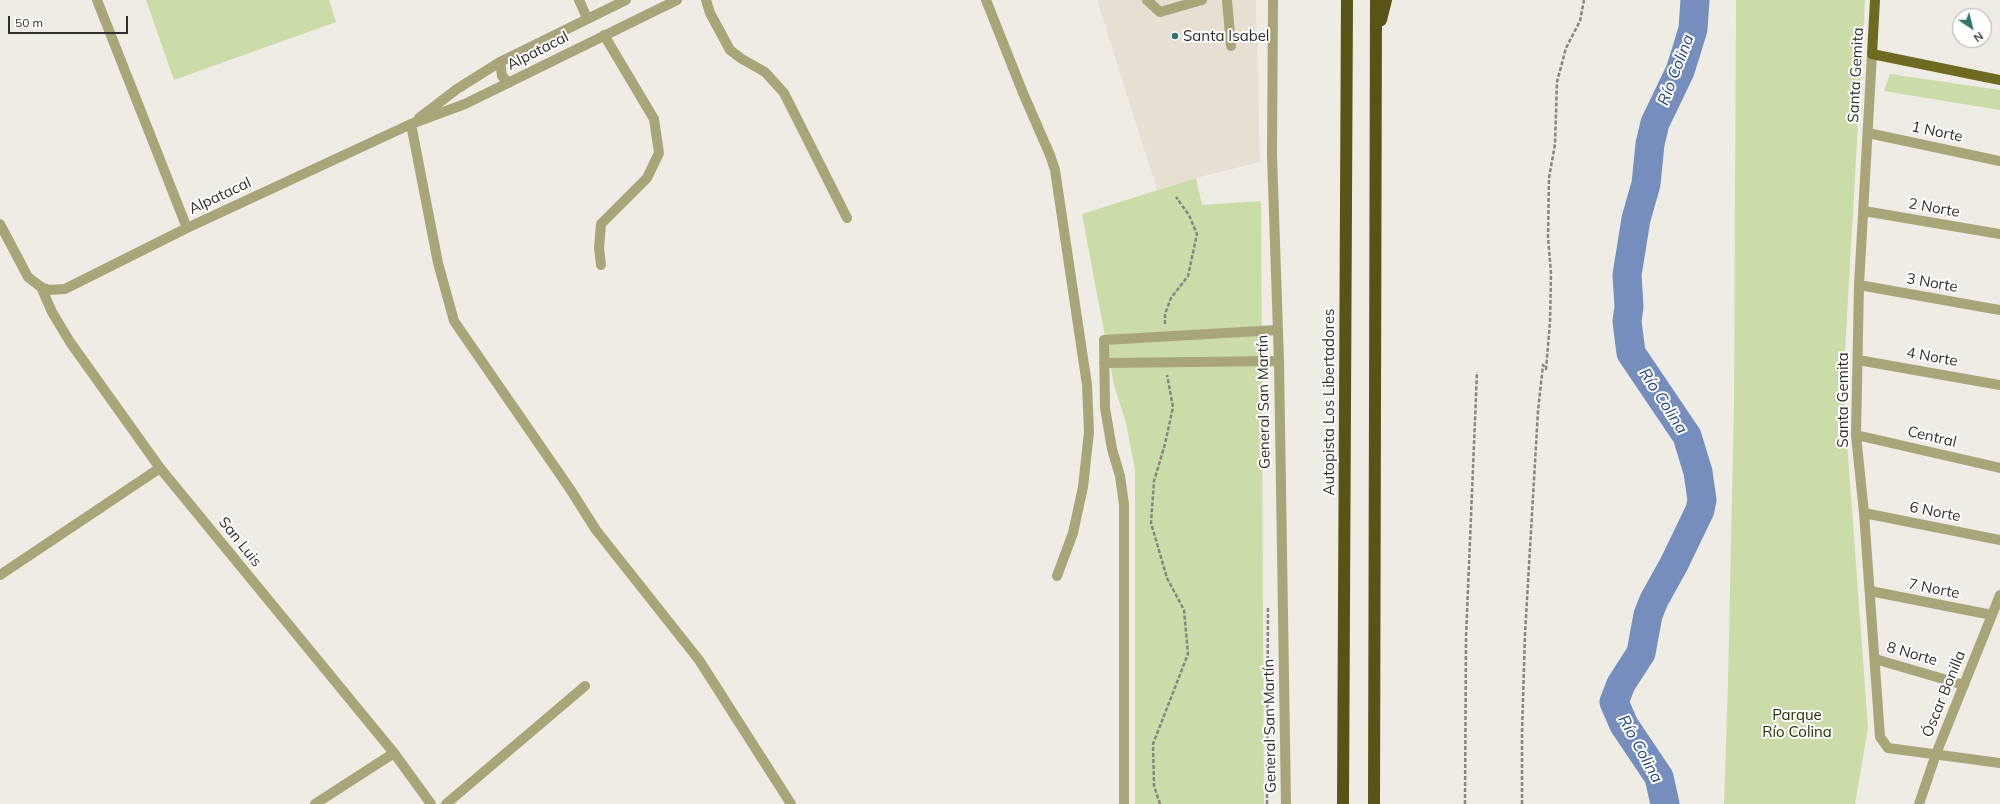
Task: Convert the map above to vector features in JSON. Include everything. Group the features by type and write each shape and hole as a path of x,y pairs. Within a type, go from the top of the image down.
{"highway":[{"name":"Autopista Los Libertadores","path":"1343,804 1347,0"},
{"path":"1374,804 1376,0"},
{"path":"1376,41 1386,0"}],"main road":[{"name":"Santa Gemita","path":"1872,54 1875,0"},
{"path":"1872,54 2000,80"}],"street":[{"path":"96,0 187,228"},
{"path":"579,0 587,18"},
{"name":"Alpatacal","path":"41,287 53,290 65,290 187,228 411,124 465,104 677,0"},
{"path":"706,0 710,13 730,50 742,59 765,72 784,93 846,218"},
{"path":"986,0 1022,93 1050,155 1054,170 1087,384 1089,425 1083,487 1073,533 1058,576"},
{"path":"1147,0 1160,12 1202,0"},
{"path":"1227,0 1231,46"},
{"name":"General San Martín","path":"1273,0 1272,155 1279,360 1286,804"},
{"name":"Alpatacal","path":"411,124 457,89 500,62 620,1"},
{"path":"601,264 599,248 601,224 647,178 659,153 654,119 604,35"},
{"name":"Santa Gemita","path":"1872,54 1859,285 1856,435 1864,513 1880,737 1888,748 2000,763"},
{"path":"500,62 502,76 509,83"},
{"path":"411,124 438,263 454,321 570,489 596,530 699,660 791,804"},
{"name":"1 Norte","path":"1868,133 2000,160"},
{"name":"2 Norte","path":"1864,211 2000,234"},
{"path":"0,224 23,270 34,283 41,287"},
{"name":"3 Norte","path":"1859,285 2000,310"},
{"name":"San Luis","path":"41,287 52,312 70,342 160,468 394,753 431,804"},
{"path":"1124,804 1124,504 1120,476 1112,449 1105,408 1104,340 1277,330"},
{"path":"1104,363 1279,360"},
{"name":"4 Norte","path":"1858,360 2000,385"},
{"name":"Central","path":"1856,435 2000,468"},
{"path":"0,575 160,468"},
{"name":"6 Norte","path":"1864,513 2000,540"},
{"name":"7 Norte","path":"1870,591 1992,615"},
{"name":"Óscar Bonilla","path":"1919,804 1936,754 2000,595"},
{"name":"8 Norte","path":"1875,659 1964,685"},
{"path":"446,804 585,686"},
{"path":"315,804 394,753"}],"path":[{"path":"1522,804 1522,733 1525,634 1539,403 1543,365 1546,369 1550,322 1551,280 1548,237 1549,178 1554,144 1556,82 1566,48 1580,21 1584,0"},
{"path":"1165,336 1165,314 1171,298 1188,276 1197,234 1189,215 1176,197"},
{"path":"1160,804 1154,786 1153,744 1188,654 1184,610 1167,578 1151,523 1154,481 1165,444 1173,407 1165,362"},
{"path":"1465,804 1468,549 1477,372"}],"shaded area":[{"path":"1097,0 1256,0 1260,162 1196,178 1157,190"}],"green space":[{"path":"146,0 329,0 336,22 174,80"},
{"name":"Parque Río Colina","path":"1736,0 1865,0 1843,387 1868,728 1855,804 1724,804 1734,403"},
{"path":"1890,74 2000,90 2000,110 1884,91"},
{"path":"1196,178 1202,205 1261,201 1264,804 1135,804 1135,470 1126,423 1114,385 1082,214"}],"waterway":[{"name":"Río Colina","path":"1665,804 1659,777 1624,725 1614,702 1621,684 1641,653 1648,615 1654,600 1674,564 1700,510 1702,500 1698,472 1687,436 1631,353 1627,321 1629,307 1627,275 1636,219 1646,184 1650,144 1655,123 1680,71 1693,29 1695,0"}],"place":[{"name":"Santa Isabel","path":"1175,36"}]}
